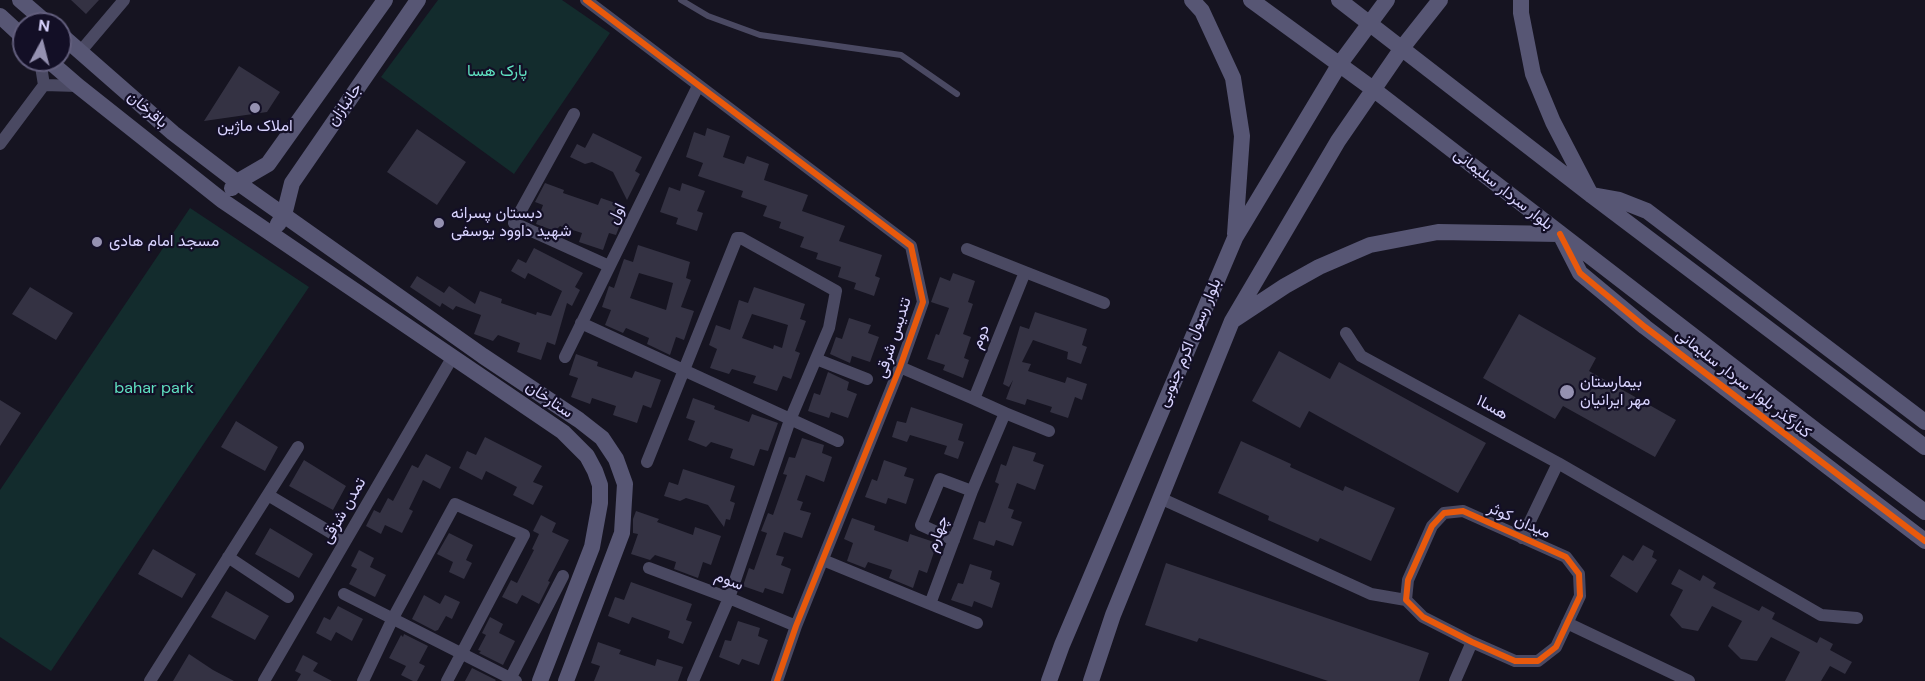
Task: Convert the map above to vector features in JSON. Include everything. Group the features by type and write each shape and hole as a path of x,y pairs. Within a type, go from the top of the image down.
{"main road":[{"path":"20,0 34,12"},
{"name":"جانبازان","path":"237,182 268,164 385,0"},
{"name":"جانبازان","path":"284,215 292,183 418,0"},
{"path":"1192,0 1202,11 1233,78 1242,136 1235,238"},
{"name":"بلوار سردار سلیمانی","path":"1251,0 1373,89 1925,512"},
{"path":"1339,0 1591,195 1925,447"},
{"name":"بلوار رسول اکرم جنوبی","path":"1049,681 1062,645 1235,238 1339,65 1387,0"},
{"name":"بلوار رسول اکرم جنوبی","path":"1091,681 1113,615 1232,321 1338,141 1402,48 1440,0"},
{"path":"1521,0 1521,13 1533,74 1553,122 1591,195"},
{"path":"0,16 12,27"},
{"name":"باقرخان","path":"72,45 173,133 284,215"},
{"name":"باقرخان","path":"62,72 223,201 271,234"},
{"path":"223,201 237,182"},
{"path":"1591,195 1619,200 1647,211 1925,422"},
{"path":"271,234 284,215"},
{"name":"ستارخان","path":"284,215 483,356 579,420 602,438 616,459 625,484 622,532 566,681"},
{"path":"1232,321 1318,267 1370,245 1438,232 1560,234"},
{"name":"ستارخان","path":"271,234 563,432 587,456 600,486 600,502 592,547 540,681"},
{"name":"کنارگذر بلوار سردار سلیمانی","path":"1560,234 1580,273 1645,327 1925,541"},
{"path":"1806,450 1818,432"}],"street":[{"path":"80,52 124,0"},
{"name":"تندیس شرقی","path":"586,0 911,246 923,302 900,367 796,626 777,681"},
{"path":"0,144 44,85 42,72"},
{"path":"44,85 78,86"},
{"name":"اول","path":"565,357 698,86"},
{"path":"574,114 514,224 609,266"},
{"path":"647,462 737,238 741,238 836,291 829,328 790,420 729,598 693,681"},
{"path":"967,249 1104,303"},
{"name":"دوم","path":"974,399 1025,272"},
{"path":"581,323 838,441"},
{"name":"هسا۱","path":"1346,333 1361,356 1558,463 1821,615 1857,618"},
{"name":"تمدن شزقی","path":"264,681 452,358"},
{"path":"816,359 867,379"},
{"path":"900,367 1049,431"},
{"name":"چهارم","path":"930,604 972,491 1005,413"},
{"path":"150,681 298,447"},
{"path":"1522,538 1558,463"},
{"path":"954,540 921,525 940,479 972,491"},
{"path":"267,495 345,541"},
{"path":"1160,498 1371,594 1406,600"},
{"path":"363,681 393,618 455,504 522,534 524,537 447,681"},
{"name":"میدان کوثر","path":"1463,511 1522,538 1566,558 1579,574 1580,596 1556,647 1538,661 1515,661 1472,642 1423,617 1406,600 1408,580 1432,526 1444,513 1463,511"},
{"path":"228,558 288,597"},
{"path":"823,560 977,623"},
{"name":"سوم","path":"649,568 796,626"},
{"path":"344,594 512,680 563,576"},
{"path":"1567,623 1689,681"},
{"path":"1455,681 1472,642"}],"lane":[{"path":"681,0 708,16 760,35 901,55 957,94"}],"green space":[{"name":"پارک هسا","path":"438,0 562,0 610,33 514,174 381,77"},
{"name":"bahar park","path":"190,208 309,287 51,671 0,637 0,490"}],"building":[{"path":"71,0 99,0 86,14"},
{"path":"239,66 280,92 267,112 204,121"},
{"path":"707,128 730,136 723,157 744,164 747,156 769,164 764,180 808,195 802,211 845,226 839,241 882,255 875,276 880,278 874,296 854,289 856,283 838,277 841,267 816,259 818,253 800,247 804,237 779,228 781,222 763,216 767,206 741,197 743,191 698,176 703,163 686,157 694,132 705,136"},
{"path":"417,129 466,162 437,205 387,172"},
{"path":"593,133 642,157 635,171 640,174 627,200 613,172 592,162 585,164 570,157 577,144 585,148"},
{"path":"545,183 564,190 563,193 598,205 601,198 627,207 616,235 609,233 603,250 579,242 582,233 560,226 555,231 536,224 543,205 535,202"},
{"path":"682,183 705,191 697,211 703,213 697,231 676,224 678,218 660,212 669,187 680,191"},
{"path":"638,245 690,262 686,278 691,280 681,307 694,311 684,340 676,337 670,355 647,344 649,338 626,328 623,333 605,325 611,310 602,307 609,286 614,288 624,259 633,262","holes":["639,273 673,283 666,310 630,298"]},
{"path":"534,248 583,273 575,287 580,290 572,306 567,303 555,345 547,342 541,360 517,352 520,343 498,335 493,341 474,334 481,315 456,306 453,310 442,303 440,307 410,287 417,276 444,293 449,286 475,304 480,291 502,299 501,303 536,315 537,312 551,316 562,291 528,273 525,279 511,271 518,259 526,263"},
{"path":"953,273 975,281 968,302 973,304 963,334 971,337 964,358 969,360 963,378 943,370 945,365 927,359 949,308 931,302 940,277 950,281"},
{"path":"30,287 73,313 56,340 12,314"},
{"path":"754,287 805,304 800,319 806,321 795,351 800,353 791,379 783,376 777,391 753,383 756,376 732,369 729,374 710,368 717,349 709,345 716,325 730,330 739,300 748,303","holes":["752,314 788,325 782,348 774,345 773,349 742,338"]},
{"path":"1035,312 1087,329 1082,345 1087,347 1081,364 1067,359 1068,352 1033,340 1022,362 1031,364 1028,371 1065,383 1067,377 1087,384 1082,400 1075,397 1068,418 1050,412 1052,407 1027,399 1025,405 1006,399 1013,380 1009,387 1003,384 1020,326 1029,329"},
{"name":"بیمارستان مهر ایرانیان","path":"1519,314 1596,358 1589,371 1676,420 1655,457 1563,406 1555,419 1483,378"},
{"path":"849,318 871,325 868,333 879,337 870,362 852,356 850,363 830,354 836,337 842,339"},
{"path":"1279,351 1330,379 1339,362 1486,443 1458,493 1309,411 1300,428 1252,401"},
{"path":"576,354 598,362 597,366 632,378 635,371 661,380 651,408 643,405 637,423 613,415 616,406 592,398 590,404 571,397 578,378 569,375"},
{"path":"828,372 849,382 847,390 857,394 848,418 831,412 829,418 808,411 814,393 820,395"},
{"path":"693,398 715,406 714,409 749,422 752,414 778,423 768,451 760,449 754,466 730,458 733,449 711,442 706,447 688,440 695,421 686,418"},
{"path":"0,400 21,413 0,446"},
{"path":"911,407 963,424 958,440 964,442 958,459 944,454 947,446 910,435 907,442 892,437 897,421 906,423"},
{"path":"236,421 278,447 265,471 221,447"},
{"path":"485,437 542,466 533,482 543,486 533,505 513,495 517,487 486,471 482,480 459,468 467,451 476,455"},
{"path":"802,438 824,445 822,453 832,457 824,482 806,475 797,500 803,502 800,510 811,513 802,538 784,532 776,555 784,557 781,565 791,569 783,594 765,588 763,593 743,586 749,568 754,570 767,533 761,531 768,513 773,515 787,475 783,474 789,457 795,458"},
{"path":"1241,441 1343,491 1345,486 1395,508 1371,561 1320,538 1318,542 1268,520 1269,516 1218,493"},
{"path":"1013,446 1036,453 1033,461 1044,465 1035,490 1017,483 1008,508 1014,510 1011,518 1022,522 1013,546 996,540 994,546 973,539 979,521 985,523 999,484 995,482 1001,464 1006,466"},
{"path":"426,454 451,467 440,489 423,480 409,509 413,511 402,533 385,525 381,534 366,526 374,510 380,513 388,498 393,501 412,465 418,468"},
{"path":"304,460 346,486 333,510 289,486"},
{"path":"884,460 907,468 904,476 914,479 906,504 888,498 886,504 865,497 872,479 877,481"},
{"path":"683,469 735,486 730,501 735,503 730,520 726,519 724,527 708,505 686,498 680,501 664,496 669,482 678,485"},
{"path":"636,511 659,519 657,522 693,535 695,527 721,536 711,565 703,562 698,578 674,569 676,562 655,555 650,560 631,554 638,534 633,533 633,519"},
{"path":"541,515 556,523 552,532 569,540 539,604 522,595 517,604 502,597 511,580 517,583 534,550 532,549 539,534 533,531"},
{"path":"852,518 875,526 874,530 908,542 910,534 937,543 927,573 919,570 913,588 889,578 892,570 868,562 865,568 847,561 853,543 844,539"},
{"path":"270,528 313,554 299,578 255,554"},
{"path":"449,533 473,545 466,560 472,563 464,579 449,572 453,562 437,554"},
{"path":"1643,545 1654,551 1652,557 1657,560 1637,593 1610,576 1623,555 1633,561"},
{"path":"153,549 196,574 182,598 138,574"},
{"path":"359,550 374,558 370,567 386,575 375,597 349,584 357,569 351,566"},
{"path":"1166,563 1429,653 1419,681 1328,681 1199,638 1197,642 1145,625"},
{"path":"970,564 992,571 990,579 1000,583 992,608 974,601 972,607 951,600 958,583 963,584"},
{"path":"1679,569 1700,581 1703,575 1716,583 1713,588 1759,611 1762,606 1775,613 1772,619 1817,643 1820,637 1833,644 1830,650 1852,662 1845,674 1830,666 1821,681 1785,681 1800,652 1771,637 1757,661 1741,659 1728,646 1742,621 1712,606 1698,631 1682,628 1670,615 1683,590 1671,584"},
{"path":"631,582 692,604 686,620 692,622 683,644 668,638 670,631 632,617 629,624 608,616 615,597 624,600"},
{"path":"226,591 269,616 255,640 211,617"},
{"path":"424,595 440,604 445,595 460,602 452,619 446,616 438,630 435,631 412,619"},
{"path":"338,606 363,619 352,641 336,632 331,641 316,633 324,617 330,620"},
{"path":"490,617 503,624 499,633 515,641 503,665 479,653 481,651 478,650 486,635 482,633"},
{"path":"738,621 760,628 758,636 768,640 759,665 742,659 739,665 719,657 725,640 731,641"},
{"path":"404,634 428,646 419,663 425,666 417,681 401,675 406,666 389,658 401,635 403,637"},
{"path":"598,642 621,650 619,654 655,666 657,659 683,667 678,681 594,681 600,666 591,663"},
{"path":"189,654 213,670 234,681 173,681"},
{"path":"303,655 318,663 313,671 332,681 297,681 301,674 295,671"},
{"path":"472,668 496,680 465,681"}],"cycle path":[{"path":"586,0 911,246 923,302 900,367 796,626 777,681"},
{"path":"1560,234 1580,273 1645,327 1925,541"},
{"path":"1463,511 1566,557 1579,574 1580,596 1556,647 1538,661 1515,661 1472,642 1423,617 1406,600 1408,580 1432,526 1444,513 1463,511"}],"place":[{"name":"املاک ماژین","path":"255,108"},
{"name":"دبستان پسرانه شهید داوود یوسفی","path":"439,223"},
{"name":"مسجد امام هادی","path":"97,242"},
{"name":"بیمارستان مهر ایرانیان","path":"1567,392"}]}
